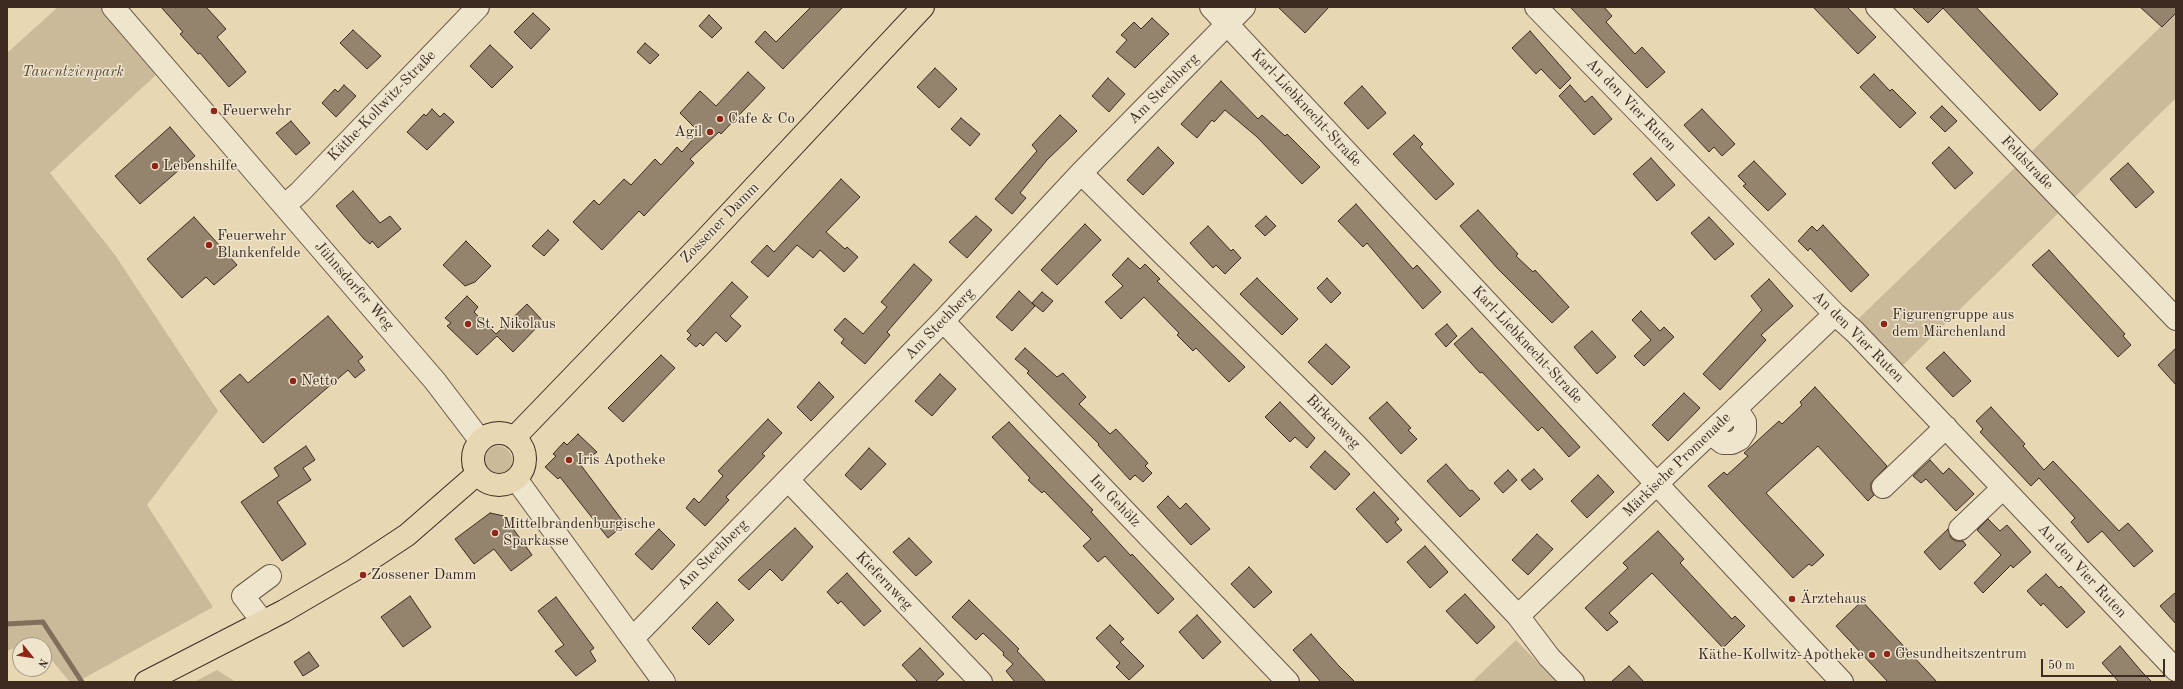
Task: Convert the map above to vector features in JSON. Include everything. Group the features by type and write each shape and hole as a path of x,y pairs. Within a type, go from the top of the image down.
{"main road":[{"name":"Zossener Damm","path":"514,438 703,242 923,7"},
{"path":"493,433 508,434 514,438 520,443 525,458 524,466 516,479 500,486 483,480 477,474 473,466 472,456 474,448 480,440 493,433"},
{"path":"146,682 197,657 326,588 407,535 477,474"}],"street":[{"name":"Jühnsdorfer Weg","path":"113,7 435,381 480,440"},
{"name":"Käthe-Kollwitz-Straße","path":"285,205 300,192 478,7"},
{"name":"Karl-Liebknecht-Straße","path":"1211,7 1842,682"},
{"name":"Am Stechberg","path":"632,638 943,321 1081,173 1244,7"},
{"name":"An den Vier Ruten","path":"1536,7 1835,314 1855,332 2176,670"},
{"name":"Feldstraße","path":"1877,7 2176,319"},
{"name":"Birkenweg","path":"1081,173 1355,444 1518,616 1549,657 1574,682"},
{"name":"Märkische Promenade","path":"1518,616 1835,314"},
{"name":"Im Gehölz","path":"943,321 1288,682"},
{"path":"1883,487 1946,427"},
{"path":"516,479 664,682"},
{"name":"Kiefernweg","path":"788,480 981,682"},
{"path":"1960,529 2003,488"},
{"path":"263,622 243,596 270,576"}],"green space":[{"name":"Tauentzienpark","path":"58,7 101,7 158,73 50,173 115,255 218,411 147,505 213,607 77,682 70,682 52,661 52,637 12,637 12,649 7,651 7,53"},
{"path":"2176,12 2176,98 1900,368 1855,322"},
{"path":"498,446 508,450 512,460 508,470 498,474 488,470 484,460 488,450"},
{"path":"1516,640 1556,682 1472,682"},
{"path":"217,670 236,682 194,682"}],"building":[{"path":"161,7 206,7 226,29 217,37 246,72 229,87 200,53 198,54 180,34 183,32"},
{"path":"811,7 843,7 783,69 755,42 765,31 776,42"},
{"path":"1278,7 1329,7 1305,33"},
{"path":"1570,7 1604,7 1612,16 1606,22 1635,54 1642,47 1665,72 1647,88"},
{"path":"1813,7 1847,7 1876,37 1858,54"},
{"path":"1912,7 1976,7 2058,94 2040,111 1943,8 1928,23"},
{"path":"2140,7 2176,7 2176,13 2162,27"},
{"path":"533,13 550,29 531,49 514,32"},
{"path":"709,15 722,28 712,38 699,26"},
{"path":"1152,18 1169,34 1135,68 1116,52 1127,40 1121,35 1134,22 1141,29"},
{"path":"353,30 381,56 367,69 340,43"},
{"path":"1530,31 1571,78 1560,89 1541,69 1536,74 1512,48"},
{"path":"645,43 659,55 650,64 637,52"},
{"path":"490,45 513,67 492,88 470,66"},
{"path":"935,68 957,89 939,108 917,87"},
{"path":"748,72 765,88 721,134 719,132 690,159 694,163 644,216 639,211 602,250 573,222 594,200 599,205 624,179 631,185 655,159 661,165 677,147 682,152 699,132 680,113 700,91 716,106"},
{"path":"1874,74 1890,91 1892,89 1916,113 1900,128 1860,87"},
{"path":"1108,78 1125,94 1109,112 1092,96"},
{"path":"1221,81 1258,119 1262,115 1285,136 1287,134 1320,167 1302,184 1257,137 1225,110 1214,122 1212,120 1197,138 1181,124"},
{"path":"344,85 356,96 336,117 322,103 335,89 338,92"},
{"path":"1570,85 1585,102 1592,96 1612,119 1594,135 1559,96"},
{"path":"1362,86 1386,113 1368,129 1344,103"},
{"path":"1942,106 1957,121 1945,132 1930,117"},
{"path":"432,109 440,117 444,113 454,122 427,150 407,132 424,114 426,116"},
{"path":"1702,109 1735,144 1722,156 1714,147 1709,152 1684,125"},
{"path":"1060,115 1077,131 1047,160 1020,193 1026,198 1012,214 995,199 1037,151 1032,145"},
{"path":"961,118 980,134 970,146 951,129"},
{"path":"291,121 310,143 296,155 276,133"},
{"name":"Lebenshilfe","path":"170,127 195,156 140,204 115,176"},
{"path":"1414,135 1423,144 1420,147 1454,184 1436,200 1393,154"},
{"path":"1158,147 1174,163 1143,195 1127,180"},
{"path":"1949,147 1973,173 1955,189 1932,163"},
{"path":"1651,158 1675,185 1657,201 1633,174"},
{"path":"1754,161 1786,194 1768,211 1743,186 1746,184 1738,176"},
{"path":"2128,163 2154,192 2136,208 2110,179"},
{"path":"841,179 860,197 826,232 845,249 847,247 858,257 844,272 820,250 813,258 797,245 768,277 751,262 767,245 774,252"},
{"path":"353,191 380,223 390,216 401,229 378,248 372,241 370,244 364,239 336,206"},
{"path":"1356,204 1413,269 1417,265 1441,292 1423,309 1367,243 1363,247 1338,221"},
{"path":"1478,210 1518,254 1516,256 1533,272 1535,270 1569,307 1552,323 1497,268 1460,226"},
{"path":"976,216 992,230 967,258 949,242"},
{"path":"1266,216 1276,226 1265,236 1255,226"},
{"path":"194,217 237,265 214,285 206,277 182,298 147,259"},
{"path":"1709,217 1734,244 1715,260 1691,233"},
{"path":"1085,224 1101,240 1057,285 1041,270"},
{"path":"1823,225 1869,275 1851,292 1810,248 1808,251 1798,241 1812,226 1817,231"},
{"path":"1208,226 1231,251 1233,249 1241,258 1225,274 1216,265 1213,268 1190,243"},
{"path":"548,230 559,240 544,256 532,246"},
{"path":"466,241 491,266 475,282 465,286 443,265"},
{"path":"2049,250 2125,334 2123,336 2131,345 2118,357 2032,265"},
{"path":"1128,258 1140,269 1145,264 1160,279 1157,281 1245,367 1229,382 1196,348 1193,351 1177,335 1179,333 1144,297 1121,319 1105,302 1123,286 1112,275"},
{"path":"914,264 932,280 887,332 890,335 865,364 841,343 844,339 834,330 845,318 863,334 887,307 881,302"},
{"path":"1257,278 1298,319 1282,335 1240,294"},
{"path":"1327,278 1341,293 1331,303 1317,288"},
{"path":"1769,279 1793,306 1761,335 1766,340 1720,390 1703,374 1762,310 1751,296"},
{"path":"732,282 748,297 730,316 741,326 726,342 716,332 703,346 700,343 696,347 687,339 691,335 687,331"},
{"path":"1019,291 1035,306 1012,331 996,317"},
{"path":"1042,292 1053,301 1043,312 1032,303"},
{"path":"467,296 478,307 474,312 496,334 527,304 543,321 513,352 497,336 477,355 447,326 451,323 445,318"},
{"path":"1641,311 1660,331 1664,327 1674,337 1644,366 1634,356 1651,340 1632,320"},
{"name":"Netto","path":"328,316 363,357 358,361 365,370 355,378 348,370 263,443 220,391 240,374 248,383"},
{"path":"1447,324 1457,336 1446,347 1435,334"},
{"path":"1472,328 1580,447 1569,457 1542,427 1538,431 1482,372 1480,373 1454,344"},
{"path":"1592,331 1616,357 1597,374 1574,347"},
{"path":"1326,344 1350,367 1332,385 1308,362"},
{"path":"1025,348 1057,377 1063,373 1086,397 1079,404 1110,434 1116,429 1148,463 1145,466 1152,473 1143,482 1135,475 1130,480 1098,445 1099,444 1027,373 1029,371 1015,359"},
{"path":"2176,348 2176,385 2158,365"},
{"path":"1944,352 1971,381 1953,397 1926,368"},
{"path":"661,355 675,368 623,422 608,408"},
{"path":"940,374 956,389 932,416 915,401"},
{"path":"819,382 834,397 811,421 797,407"},
{"path":"1815,387 1887,466 1871,483 1871,490 1874,495 1868,501 1818,446 1766,493 1824,555 1812,566 1809,564 1793,578 1708,486 1724,472 1727,475 1748,456 1744,453 1779,421 1782,424 1802,405 1800,402"},
{"path":"1684,393 1700,408 1668,441 1652,425"},
{"path":"1280,402 1315,438 1307,448 1295,437 1290,442 1265,417"},
{"path":"1387,402 1411,428 1408,430 1417,439 1401,454 1369,418"},
{"path":"1991,407 2025,444 2023,446 2044,470 2053,461 2119,531 2128,523 2153,551 2134,567 2102,531 2088,543 2071,522 2075,518 2039,478 2031,486 1980,432 1983,429 1976,421"},
{"path":"768,419 782,433 762,454 765,456 726,497 729,500 705,526 686,508 694,498 699,503 723,476 718,471"},
{"path":"1009,422 1093,510 1091,512 1131,556 1132,554 1174,599 1158,614 1105,556 1098,562 1083,546 1091,539 1044,491 1042,493 1028,480 1030,478 992,437"},
{"path":"578,434 597,452 580,464 625,524 608,538 560,477 558,479 545,467 556,456 553,454 564,442 567,445"},
{"path":"306,446 315,460 303,468 311,480 277,502 306,544 282,561 241,502 279,476 274,468"},
{"path":"869,448 886,464 861,490 845,475"},
{"path":"1325,451 1350,474 1335,490 1310,467"},
{"path":"1930,460 1943,474 1949,468 1974,494 1956,511 1926,479 1921,483 1913,476"},
{"path":"1446,464 1470,491 1472,490 1480,499 1460,517 1427,481"},
{"path":"1534,469 1543,479 1530,490 1521,480"},
{"path":"1508,470 1517,480 1503,493 1494,483"},
{"path":"1598,475 1614,492 1587,518 1571,501"},
{"path":"1374,492 1399,519 1395,522 1402,530 1387,543 1356,509"},
{"path":"1168,496 1180,509 1186,503 1210,529 1191,545 1157,507"},
{"path":"490,513 504,516 532,555 511,571 494,549 474,564 455,539"},
{"path":"1988,519 2000,531 2007,525 2031,552 2013,568 2011,565 1983,593 1974,583 2001,555 1977,530"},
{"path":"795,528 813,547 782,581 770,569 749,590 738,580"},
{"path":"659,529 675,545 652,570 635,554"},
{"path":"1948,529 1951,538 1956,541 1963,541 1966,545 1940,570 1924,552"},
{"path":"1658,531 1684,559 1680,563 1732,619 1735,616 1745,626 1723,648 1652,573 1609,613 1618,622 1607,631 1585,608 1628,568 1623,563"},
{"path":"1537,534 1553,549 1528,575 1512,560"},
{"path":"909,538 932,562 916,576 893,552"},
{"path":"1425,546 1448,572 1430,588 1407,562"},
{"path":"1249,567 1272,592 1254,608 1231,584"},
{"path":"847,573 881,611 864,626 841,601 838,604 827,592"},
{"path":"2046,574 2059,588 2061,586 2085,612 2067,628 2043,603 2041,606 2027,591"},
{"path":"2176,592 2176,624 2160,606"},
{"path":"1465,594 1495,627 1477,644 1446,611"},
{"path":"410,596 431,627 403,647 381,617"},
{"path":"556,597 594,648 590,651 596,661 576,676 555,651 564,645 538,611"},
{"path":"969,600 1019,649 1017,651 1046,682 1015,682 1006,671 1013,664 1003,655 1004,653 983,633 976,640 952,617"},
{"name":"Gesundheitszentrum","path":"1862,601 1937,682 1888,682 1836,626"},
{"path":"717,602 734,620 709,645 692,628"},
{"path":"1197,615 1221,642 1203,659 1179,632"},
{"path":"1110,625 1124,639 1120,642 1144,666 1129,680 1116,667 1120,663 1096,638"},
{"path":"1311,634 1355,682 1321,682 1293,650"},
{"path":"2120,646 2152,682 2119,682 2102,663"},
{"path":"920,648 944,674 935,682 918,682 902,665"},
{"path":"309,652 319,666 303,676 294,662"},
{"path":"1629,666 1644,682 1611,682"}],"waterway":[{"path":"7,624 43,622 82,682"}],"place":[{"name":"Feuerwehr","path":"214,111"},
{"name":"Cafe & Co","path":"720,119"},
{"name":"Agil","path":"710,132"},
{"name":"Lebenshilfe","path":"155,166"},
{"name":"Feuerwehr Blankenfelde","path":"209,245"},
{"name":"St. Nikolaus","path":"468,324"},
{"name":"Figurengruppe aus dem Märchenland","path":"1884,324"},
{"name":"Netto","path":"293,381"},
{"name":"Iris Apotheke","path":"569,460"},
{"name":"Mittelbrandenburgische Sparkasse","path":"495,533"},
{"name":"Zossener Damm","path":"363,575"},
{"name":"Ärztehaus","path":"1792,599"},
{"name":"Gesundheitszentrum","path":"1887,654"},
{"name":"Käthe-Kollwitz-Apotheke","path":"1872,655"}]}
